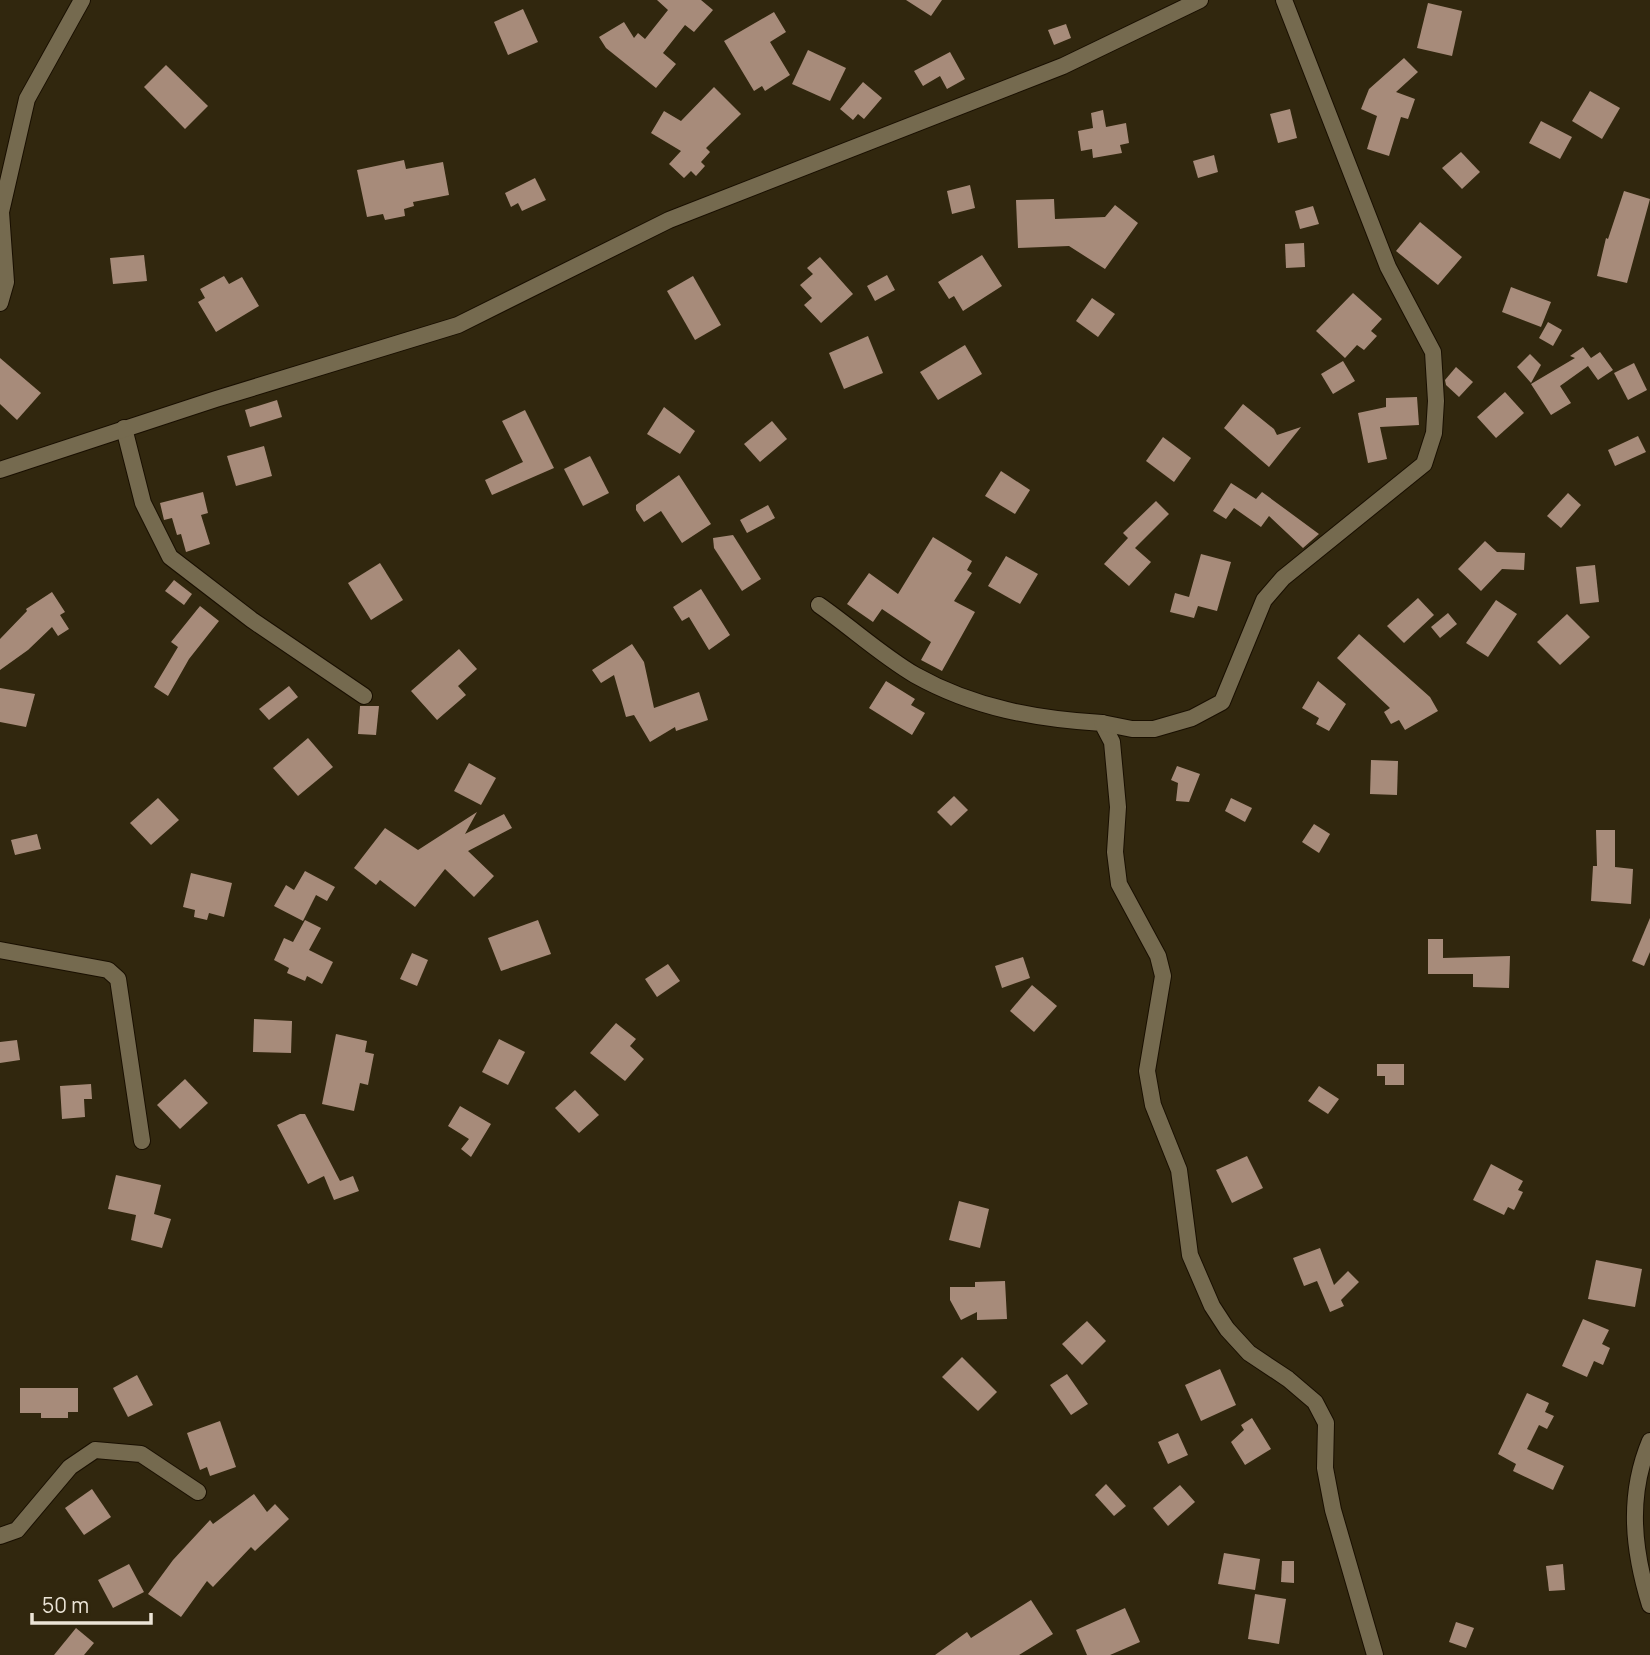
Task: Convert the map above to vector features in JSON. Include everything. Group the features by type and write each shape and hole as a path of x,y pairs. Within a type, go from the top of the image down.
{"street":[{"path":"0,303 6,282 1,212 27,99 82,0"},
{"path":"0,470 124,428 458,325 669,220 1063,66 1200,0"},
{"path":"819,605 905,668 961,698 989,708 1061,721 1154,729 1192,718 1222,702 1264,600 1283,578 1424,464 1434,433 1436,378 1433,352 1388,267 1284,0"},
{"path":"124,428 143,503 170,557 253,620 365,696"},
{"path":"1102,723 1112,742 1118,807 1115,852 1119,884 1158,956 1163,976 1147,1071 1153,1105 1179,1170 1190,1255 1212,1306 1227,1329 1249,1353 1288,1379 1315,1402 1326,1423 1325,1468 1333,1510 1375,1655"},
{"path":"0,950 108,970 118,979 142,1141"},
{"path":"1650,1441 1635,1490 1633,1525 1642,1579 1650,1605"},
{"path":"0,1536 17,1530 70,1467 95,1450 141,1454 198,1492"}],"building":[{"path":"657,0 701,0 713,10 694,32 685,25 663,53 676,64 656,88 606,48 599,37 624,22 634,38 638,33 645,39 668,10"},
{"path":"906,0 942,0 931,16"},
{"path":"1428,3 1462,11 1452,56 1417,48"},
{"path":"523,9 538,42 508,55 494,22"},
{"path":"774,12 786,32 770,42 790,75 765,91 762,86 754,91 724,41"},
{"path":"1066,24 1071,38 1054,45 1048,30"},
{"path":"808,50 846,68 830,101 792,84"},
{"path":"950,52 965,79 947,89 940,76 923,86 914,71"},
{"path":"1404,58 1418,72 1396,92 1415,99 1408,119 1401,117 1389,156 1367,149 1377,116 1361,109 1369,89"},
{"path":"166,65 208,106 185,129 144,87"},
{"path":"863,82 882,98 864,119 858,114 853,120 840,109"},
{"path":"714,87 741,114 706,148 710,152 701,162 705,166 696,176 691,171 684,178 669,164 681,151 651,133 664,111 681,121"},
{"path":"1590,91 1620,108 1602,139 1572,121"},
{"path":"1290,109 1297,138 1278,143 1270,114"},
{"path":"1103,110 1106,127 1126,123 1129,143 1120,145 1122,153 1093,158 1092,149 1081,151 1078,131 1093,128 1091,113"},
{"path":"1541,121 1572,137 1560,159 1529,143"},
{"path":"1461,152 1480,172 1462,189 1442,168"},
{"path":"1214,155 1218,172 1198,178 1193,161"},
{"path":"404,160 406,169 443,162 449,195 413,202 414,206 404,209 405,216 385,220 383,214 367,217 357,170"},
{"path":"535,178 546,200 522,211 518,203 511,207 505,193"},
{"path":"970,185 975,208 952,214 947,191"},
{"path":"1624,191 1650,199 1627,283 1597,276 1606,238 1608,239"},
{"path":"1054,199 1055,219 1105,217 1115,205 1138,223 1105,269 1069,246 1018,248 1016,200"},
{"path":"1313,206 1319,224 1300,229 1295,211"},
{"path":"1420,222 1462,257 1438,285 1396,251"},
{"path":"1304,243 1305,267 1286,268 1285,244"},
{"path":"144,255 147,281 113,284 110,258"},
{"path":"982,255 1002,286 963,311 954,296 949,299 938,282"},
{"path":"820,257 853,294 821,323 804,305 812,298 800,285 813,274 807,268"},
{"path":"887,275 895,290 875,301 867,286"},
{"path":"224,276 229,284 242,277 259,306 216,332 198,302 205,298 200,289"},
{"path":"693,276 721,325 695,340 667,291"},
{"path":"1511,287 1551,302 1541,327 1502,312"},
{"path":"1353,293 1382,319 1371,331 1377,336 1364,350 1357,345 1345,358 1316,331"},
{"path":"1092,298 1115,314 1098,337 1076,321"},
{"path":"1548,322 1562,330 1553,346 1539,338"},
{"path":"868,336 883,373 844,389 829,353"},
{"path":"965,345 982,374 938,400 920,372"},
{"path":"1583,347 1591,358 1600,352 1613,370 1598,380 1588,366 1560,386 1571,403 1551,415 1531,384 1575,358 1570,356"},
{"path":"1530,354 1541,365 1531,383 1517,367"},
{"path":"0,358 41,393 17,420 0,404"},
{"path":"1343,361 1355,381 1333,394 1321,374"},
{"path":"1634,363 1647,390 1628,400 1614,373"},
{"path":"1456,367 1473,382 1459,397 1446,385 1445,380"},
{"path":"1505,392 1524,413 1496,438 1477,417"},
{"path":"1417,397 1419,425 1380,427 1387,459 1368,463 1358,413 1386,407 1386,398"},
{"path":"277,400 282,417 250,427 245,410"},
{"path":"1243,404 1274,429 1277,435 1301,427 1269,467 1224,428"},
{"path":"664,407 695,431 680,454 647,434"},
{"path":"525,410 554,468 492,495 485,480 523,462 502,421"},
{"path":"772,421 787,439 760,462 744,444"},
{"path":"1638,436 1646,452 1615,466 1608,450"},
{"path":"1163,437 1191,458 1174,482 1146,461"},
{"path":"264,446 272,476 236,486 227,456"},
{"path":"590,456 609,493 583,506 564,469"},
{"path":"1001,471 1030,490 1015,514 985,496"},
{"path":"679,475 711,524 682,543 661,511 644,522 636,510 636,505"},
{"path":"1231,483 1256,499 1262,492 1319,534 1303,548 1269,516 1261,527 1234,508 1226,519 1213,511"},
{"path":"203,492 208,513 201,515 210,544 186,552 181,534 177,535 172,518 164,520 160,503"},
{"path":"1568,493 1581,505 1561,528 1547,516"},
{"path":"1156,501 1169,514 1135,548 1151,562 1129,586 1104,564 1128,538 1123,533"},
{"path":"768,505 775,518 747,533 740,520"},
{"path":"733,535 761,579 742,591 714,548 713,538"},
{"path":"933,537 972,561 967,570 972,573 954,601 975,612 942,671 921,660 931,642 882,609 873,622 847,604 869,573 898,594"},
{"path":"1485,541 1497,552 1525,553 1524,570 1502,569 1481,591 1458,569"},
{"path":"1201,554 1231,562 1217,611 1198,606 1194,618 1170,612 1175,593 1189,597"},
{"path":"1006,556 1038,574 1020,604 988,586"},
{"path":"380,563 403,600 371,620 348,583"},
{"path":"1595,565 1599,602 1580,604 1576,567"},
{"path":"174,580 192,594 184,605 165,591"},
{"path":"701,589 730,635 709,650 689,617 682,621 673,607"},
{"path":"52,592 65,612 60,615 69,629 58,636 52,627 28,650 0,670 0,639 26,609"},
{"path":"1418,598 1434,615 1404,643 1387,626"},
{"path":"1496,600 1517,614 1488,657 1466,643"},
{"path":"200,606 219,621 189,659 168,696 154,687 178,647 171,642"},
{"path":"1448,613 1457,624 1440,638 1431,627"},
{"path":"1567,614 1590,637 1560,665 1537,642"},
{"path":"1359,634 1430,697 1438,711 1405,730 1399,720 1391,724 1384,712 1390,708 1337,658"},
{"path":"632,644 644,662 654,708 699,692 708,720 676,731 675,727 650,742 634,715 626,717 614,675 601,683 592,670"},
{"path":"459,649 477,669 458,686 466,695 437,720 411,691"},
{"path":"886,681 915,699 911,705 925,713 912,735 869,708"},
{"path":"1318,681 1346,704 1329,731 1316,724 1319,718 1302,708"},
{"path":"289,686 298,697 269,720 259,709"},
{"path":"0,688 35,694 26,727 0,722"},
{"path":"360,706 379,706 376,735 358,734"},
{"path":"308,738 333,767 298,796 273,768"},
{"path":"1371,760 1398,761 1397,795 1370,794"},
{"path":"469,763 496,778 481,805 454,791"},
{"path":"1177,766 1200,774 1189,802 1176,801 1178,783 1171,780"},
{"path":"954,796 968,810 951,826 937,812"},
{"path":"158,798 179,820 151,845 130,823"},
{"path":"1231,798 1252,808 1245,822 1225,811"},
{"path":"477,812 465,834 504,814 512,828 468,851 494,876 474,897 445,869 415,907 380,880 376,885 354,868 385,828 418,850"},
{"path":"1314,824 1330,834 1319,853 1302,842"},
{"path":"1596,830 1615,830 1615,867 1633,869 1631,904 1591,901 1593,866 1597,866"},
{"path":"37,834 41,849 15,855 11,840"},
{"path":"305,871 335,887 327,901 316,895 303,921 274,906 286,885 294,890"},
{"path":"191,873 232,883 224,917 209,913 207,920 194,917 195,910 183,907"},
{"path":"1650,918 1650,952 1644,966 1632,961"},
{"path":"305,920 321,928 309,950 333,962 322,984 307,976 305,981 287,973 289,968 274,960 284,938 293,942"},
{"path":"538,920 551,954 501,971 488,938"},
{"path":"1428,939 1443,939 1443,958 1510,956 1509,988 1473,987 1473,974 1428,974"},
{"path":"412,953 428,960 417,986 400,979"},
{"path":"1023,957 1030,978 1002,988 995,966"},
{"path":"668,964 680,981 657,997 645,979"},
{"path":"1032,985 1057,1006 1034,1032 1010,1011"},
{"path":"254,1019 292,1021 291,1053 253,1052"},
{"path":"616,1023 636,1039 630,1046 644,1059 625,1081 590,1053"},
{"path":"336,1034 367,1041 365,1052 374,1054 368,1085 360,1083 354,1111 322,1104"},
{"path":"499,1039 525,1052 508,1085 482,1072"},
{"path":"17,1040 20,1060 0,1063 0,1042"},
{"path":"1377,1064 1404,1064 1404,1085 1385,1085 1385,1076 1377,1076"},
{"path":"185,1079 208,1103 180,1129 157,1105"},
{"path":"91,1084 92,1099 84,1099 85,1117 62,1119 60,1086"},
{"path":"1319,1086 1339,1099 1328,1114 1308,1101"},
{"path":"575,1090 599,1115 579,1133 555,1108"},
{"path":"460,1106 491,1124 471,1157 461,1149 469,1139 448,1126"},
{"path":"305,1114 340,1181 353,1176 359,1191 334,1200 324,1176 308,1184 277,1125"},
{"path":"1247,1156 1263,1188 1232,1203 1216,1170"},
{"path":"1491,1164 1523,1181 1518,1190 1523,1192 1514,1210 1508,1207 1504,1215 1473,1200"},
{"path":"116,1175 161,1185 154,1214 171,1219 162,1248 131,1240 136,1215 108,1209"},
{"path":"959,1201 989,1209 980,1248 949,1240"},
{"path":"1320,1248 1334,1285 1348,1271 1359,1282 1341,1300 1344,1306 1330,1312 1317,1281 1304,1286 1293,1258"},
{"path":"1596,1260 1642,1269 1635,1307 1588,1299"},
{"path":"1005,1281 1007,1319 977,1320 977,1312 961,1320 950,1300 950,1287 975,1287 975,1282"},
{"path":"1583,1319 1609,1330 1602,1344 1610,1348 1603,1365 1594,1361 1587,1377 1562,1366"},
{"path":"1087,1321 1106,1341 1082,1365 1062,1344"},
{"path":"962,1357 997,1392 978,1411 942,1377"},
{"path":"1220,1369 1236,1405 1201,1421 1185,1385"},
{"path":"1067,1374 1088,1404 1071,1415 1050,1385"},
{"path":"137,1375 153,1405 128,1417 113,1388"},
{"path":"20,1388 78,1388 78,1412 68,1412 68,1418 41,1418 41,1413 20,1413"},
{"path":"1527,1393 1549,1403 1545,1412 1554,1416 1547,1429 1539,1425 1527,1449 1564,1466 1553,1490 1513,1471 1516,1464 1498,1454"},
{"path":"1252,1418 1271,1449 1245,1465 1231,1442 1244,1430 1241,1425"},
{"path":"220,1421 236,1467 210,1476 207,1467 200,1470 187,1433"},
{"path":"1178,1433 1188,1455 1168,1464 1158,1442"},
{"path":"1106,1484 1126,1506 1114,1516 1095,1495"},
{"path":"1180,1485 1195,1502 1168,1526 1153,1508"},
{"path":"92,1489 111,1517 84,1535 65,1508"},
{"path":"254,1494 267,1512 275,1504 289,1519 255,1551 251,1547 213,1587 207,1581 181,1617 148,1594 173,1560 210,1520 213,1524"},
{"path":"1224,1553 1260,1559 1255,1590 1218,1584"},
{"path":"1282,1561 1294,1561 1294,1583 1281,1582"},
{"path":"129,1564 144,1592 113,1608 98,1580"},
{"path":"1563,1564 1565,1590 1549,1591 1546,1566"},
{"path":"1255,1594 1286,1599 1279,1644 1248,1639"},
{"path":"1031,1600 1053,1634 1019,1655 935,1655 967,1632 971,1638"},
{"path":"1125,1608 1140,1642 1110,1655 1087,1655 1076,1630"},
{"path":"1456,1622 1474,1628 1466,1648 1449,1642"},
{"path":"76,1628 94,1643 84,1655 54,1655"}]}
